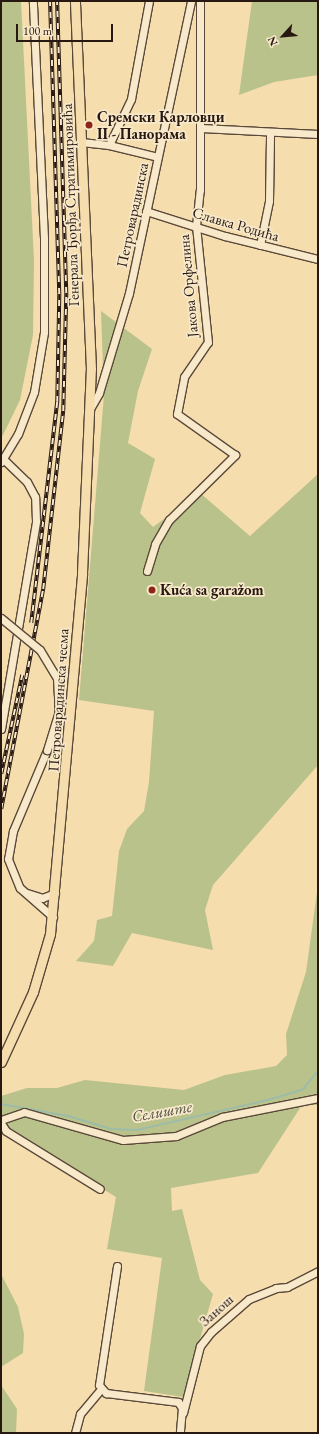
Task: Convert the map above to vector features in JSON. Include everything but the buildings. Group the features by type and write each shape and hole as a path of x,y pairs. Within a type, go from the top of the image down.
{"main road":[{"name":"Генерала Ђорђа Стратимировића","path":"75,1 91,407"},
{"name":"Петроварадинска чесма","path":"1,1062 33,992 53,917 82,573 91,407"}],"street":[{"path":"1,729 36,521 35,497 27,482 2,460 18,434 34,392 44,332 44,238 33,1"},
{"path":"109,145 131,99 149,1"},
{"name":"Петроварадинска","path":"91,407 100,393 128,293 191,1"},
{"name":"Јакова Орфелина","path":"147,571 155,544 169,520 235,455 177,414 184,377 208,342 196,226 201,128 200,1"},
{"path":"201,128 270,134 318,134"},
{"path":"260,245 269,201 270,134"},
{"path":"81,142 109,145 158,157"},
{"name":"Славка Родића","path":"146,211 260,245 318,259"},
{"path":"1,618 40,650 57,678 58,711 47,750 8,847 10,870 24,893 53,917"},
{"path":"24,893 42,898 55,893"},
{"path":"100,1189 6,1131 1,1122 24,1112 123,1140 176,1136 222,1117 318,1098"},
{"path":"75,1433 80,1414 100,1389 117,1266"},
{"name":"Занош","path":"180,1433 200,1346 211,1332 249,1299 299,1283 318,1271"},
{"path":"100,1389 106,1393 172,1398 178,1402 183,1415"}],"green space":[{"path":"1,1 21,1 34,260 33,335 20,400 1,439"},
{"path":"252,1 318,1 318,75 274,82 239,95"},
{"path":"101,311 152,349 138,391 128,443 155,459 140,513 153,527 200,493 250,536 318,474 318,765 213,885 205,910 213,950 132,933 113,966 76,961 94,941 97,920 112,916 119,851 127,829 144,811 149,782 154,711 79,700 104,395"},
{"path":"318,885 318,1105 302,1105 258,1173 171,1188 172,1211 182,1209 200,1280 213,1294 183,1397 144,1391 162,1258 107,1249 116,1197 1,1127 1,1096 27,1088 57,1088 85,1080 184,1090 225,1075 276,1066 287,1055 286,1034 306,972"},
{"path":"1,1274 18,1307 24,1334 23,1353 1,1367"},
{"path":"1,1385 17,1409 16,1433 1,1433"}],"waterway":[{"name":"Селиште","path":"1,1104 68,1116 111,1129 137,1130 268,1100 303,1089 318,1071"}],"railway":[{"path":"31,623 57,402 59,294 50,1"},
{"path":"1,809 43,589 63,411 66,293 57,1"},
{"path":"1,774 22,675"}],"place":[{"name":"Сремски Карловци II - Панорама","path":"89,125"},
{"name":"Kuća sa garažom","path":"152,590"}]}
